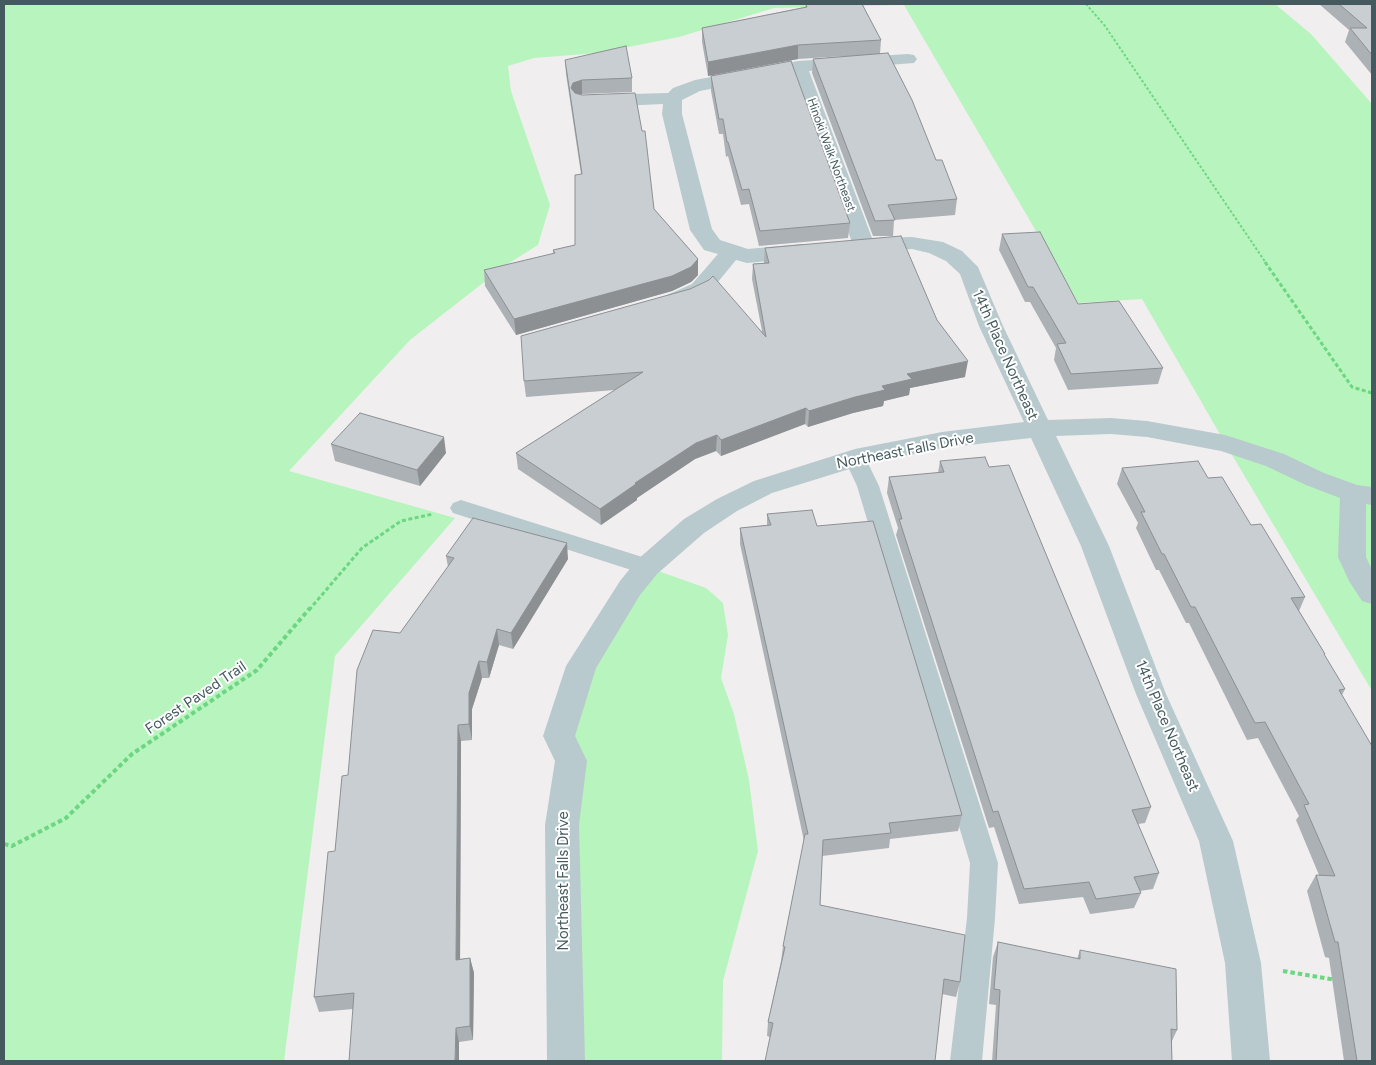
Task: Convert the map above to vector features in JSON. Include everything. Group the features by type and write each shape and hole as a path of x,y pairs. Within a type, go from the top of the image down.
{"street":[{"path":"583,102 673,98 680,92 695,86 798,66 908,59"},
{"name":"Hinoki Walk Northeast","path":"798,66 864,245"},
{"name":"14th Place Northeast","path":"673,98 672,114 700,230 712,245 748,256 864,245 912,243 935,247 954,256 970,272 990,326 1095,546 1151,694 1216,841 1243,963 1251,1061"},
{"path":"654,306 681,298 700,289 731,252"},
{"name":"Northeast Falls Drive","path":"566,1061 562,825 571,761 559,736 581,666 630,588 647,567 694,526 726,505 762,487 855,458 942,440 1038,429 1111,426 1147,429 1207,440 1275,460 1315,479 1362,494"},
{"path":"1362,494 1352,557 1372,594"}],"lane":[{"path":"855,458 868,486 984,863 981,918 966,1061"},
{"path":"461,508 647,567"}],"path":[{"path":"1086,4 1105,26 1178,136 1352,387 1372,392"},
{"name":"Forest Paved Trail","path":"4,844 12,846 66,818 132,754 257,670 362,548 401,521 461,508"},
{"path":"1283,971 1345,982"}],"green space":[{"path":"4,4 1275,4 1311,34 1372,104 1372,691 1142,299 1078,303 904,5 774,8 679,37 597,53 534,58 508,66 511,91 550,205 538,245 506,265 410,340 289,471 455,518 335,656 284,1061 4,1061"},
{"path":"647,567 706,588 723,603 728,635 721,678 734,714 749,780 758,851 723,981 722,1061 566,1061 562,825 581,666"}],"building":[{"path":"806,4 862,4 881,40 798,45 708,62 702,28 807,7"},
{"path":"1339,4 1372,4 1372,55 1350,28 1367,28"},
{"path":"626,46 632,78 582,80 573,83 571,88 575,93 582,95 635,93 642,131 645,131 654,209 698,259 691,267 672,276 514,319 484,270 555,253 553,250 575,245 575,175 582,174 565,60"},
{"path":"888,53 912,100 936,160 942,160 957,199 888,205 895,220 875,221 813,59"},
{"path":"791,61 850,223 760,231 749,189 742,190 727,142 723,119 719,119 711,76"},
{"path":"1040,232 1078,304 1119,301 1163,368 1071,374 1057,344 1066,343 1033,287 1028,287 1002,234"},
{"path":"901,236 937,320 968,361 907,374 912,379 882,386 885,390 809,411 806,408 721,440 717,435 696,443 635,483 600,509 516,453 643,372 524,381 521,336 690,289 709,280 713,276 766,337 753,264 769,263 765,248"},
{"path":"360,413 444,437 417,470 331,444"},
{"path":"985,457 989,467 1009,465 1151,807 1132,810 1159,873 1134,877 1141,893 1096,899 1089,882 1024,889 998,811 993,812 899,519 902,519 889,477 944,472 940,461"},
{"path":"1198,461 1208,478 1222,477 1251,525 1261,524 1305,597 1291,598 1345,689 1339,690 1372,746 1372,1061 1357,1061 1338,942 1335,942 1316,875 1335,876 1304,805 1309,804 1265,722 1255,723 1195,607 1191,607 1164,554 1162,554 1141,512 1145,512 1122,468"},
{"path":"812,510 817,526 873,521 962,815 889,823 891,833 823,840 820,905 965,935 960,982 944,979 935,1061 765,1061 773,1023 768,1022 785,947 783,946 805,834 808,834 740,528 771,525 767,514"},
{"path":"473,518 567,543 511,633 497,629 487,662 479,661 469,693 469,724 458,725 456,960 470,958 470,1026 456,1028 455,1061 349,1061 354,993 314,997 328,852 335,851 342,776 348,775 357,670 373,630 400,633 454,558 446,556"},
{"path":"998,942 1080,959 1080,950 1176,969 1177,1030 1171,1029 1172,1061 996,1061 1000,990 994,989"}]}
